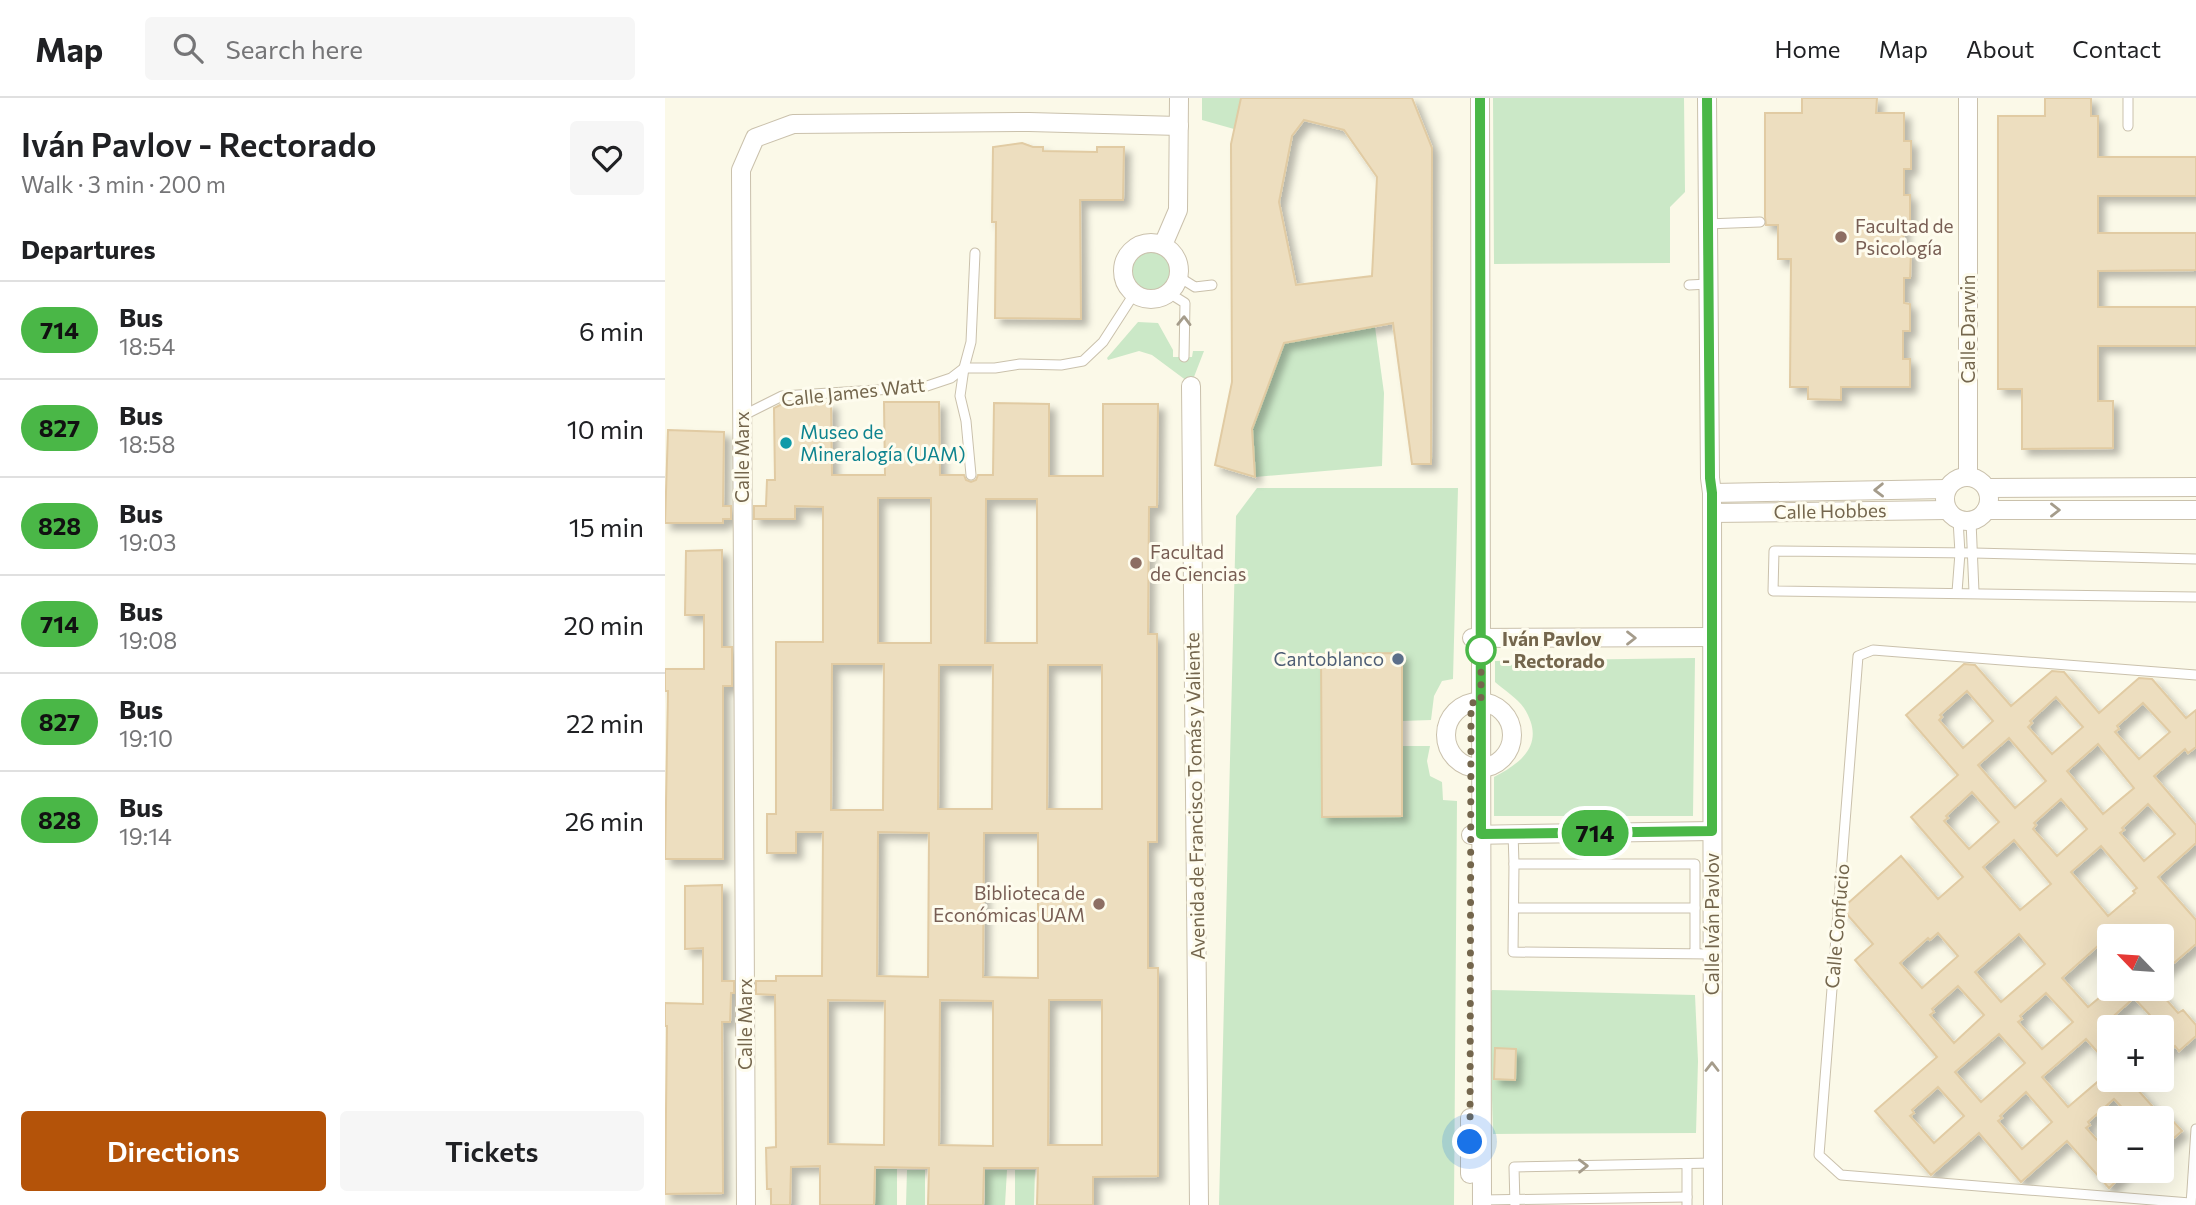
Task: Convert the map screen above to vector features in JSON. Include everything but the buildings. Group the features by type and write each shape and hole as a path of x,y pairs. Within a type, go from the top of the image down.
{"street":[{"path":"1163,245 1178,210 1179,98"},
{"path":"1469,98 1475,279 1478,1203"},
{"path":"1475,279 1480,98"},
{"name":"Calle Iván Pavlov","path":"1707,98 1706,224 1712,493 1712,831 1704,953 1713,1205"},
{"name":"Calle Darwin","path":"1968,98 1968,476"},
{"name":"Calle Marx","path":"746,1205 741,170 755,138 793,124 1029,122 1179,126"},
{"path":"1145,243 1163,245 1177,259 1179,277 1169,293 1152,300 1134,295 1127,288 1122,270 1129,253 1145,243"},
{"name":"Avenida de Francisco Tomás y Valiente","path":"1191,386 1199,1205"},
{"path":"1968,476 1987,488 1989,495 1986,510 1982,515 1959,517 1945,503 1947,489 1956,480 1968,476"},
{"path":"1987,488 2196,487"},
{"name":"Calle Hobbes","path":"1712,493 1947,489"},
{"path":"1986,510 2196,510"},
{"name":"Calle Hobbes","path":"1712,513 1959,517"},
{"path":"1477,638 1712,638"},
{"path":"1476,702 1499,709 1506,716 1511,734 1510,744 1499,760 1476,767 1454,757 1446,739 1446,729 1455,712 1476,702"},
{"path":"1476,835 1712,831"}],"lane":[{"path":"2128,98 2128,126"},
{"path":"1706,224 1760,222"},
{"path":"971,475 961,396 964,368 971,342 975,253"},
{"path":"1179,277 1195,287 1212,285"},
{"path":"1689,285 1708,284"},
{"path":"1169,293 1185,303 1184,356"},
{"name":"Calle James Watt","path":"741,416 782,396 924,387 951,378 964,368 995,368 1020,364 1061,365 1083,361 1103,342 1134,295"},
{"path":"1957,592 1959,517"},
{"path":"1959,517 1974,553 1974,592"},
{"path":"2196,559 1960,552 1774,551 1773,591 2196,597"},
{"name":"Calle Confucio","path":"2196,675 1873,650 1858,656 1819,1155 1841,1175 2190,1204 2196,1129"},
{"path":"1513,833 1513,952 1704,953 1695,908 1695,864 1514,864"},
{"path":"1514,908 1695,908"},
{"path":"1515,1202 1514,1167 1713,1163"},
{"path":"1478,1203 1687,1201 1686,1165"}],"green space":[{"path":"1202,98 1241,98 1234,129 1202,120"},
{"path":"1493,98 1684,98 1685,192 1670,207 1670,263 1494,264"},
{"path":"1152,250 1167,256 1173,271 1167,286 1152,292 1137,286 1131,271 1137,256"},
{"path":"1138,322 1158,323 1173,350 1173,357 1192,357 1193,351 1204,351 1192,382 1152,355 1139,351 1108,360"},
{"path":"1375,327 1384,393 1382,466 1255,477 1252,429 1284,343"},
{"path":"1257,488 1458,488 1453,679 1442,681 1434,696 1431,720 1402,721 1401,653 1321,654 1322,817 1402,816 1402,746 1430,746 1427,761 1430,776 1442,782 1443,800 1457,801 1454,1205 1219,1205 1236,516"},
{"path":"1695,658 1693,816 1494,816 1494,777 1522,758 1532,741 1533,731 1524,708 1495,682 1495,661"},
{"path":"1492,990 1695,995 1698,1061 1696,1133 1493,1134 1489,995"},
{"path":"876,1169 897,1169 897,1205 875,1205"},
{"path":"907,1170 925,1170 925,1205 906,1205"},
{"path":"985,1170 1007,1170 1005,1205 985,1205"},
{"path":"1015,1170 1035,1170 1034,1205 1015,1205"}],"bus line":[{"name":"714","path":"1480,98 1481,834 1712,831 1712,493 1706,224 1707,98"}],"place":[{"name":"Facultad de Psicología","path":"1841,237"},
{"name":"Museo de Mineralogía (UAM)","path":"786,443"},
{"name":"Facultad de Ciencias","path":"1136,563"},
{"name":"Iván Pavlov - Rectorado","path":"1481,650"},
{"name":"Cantoblanco","path":"1398,659"},
{"name":"Biblioteca de Económicas UAM","path":"1099,904"}],"route":[{"path":"1470,1142 1471,703 1481,702 1481,650"}]}
